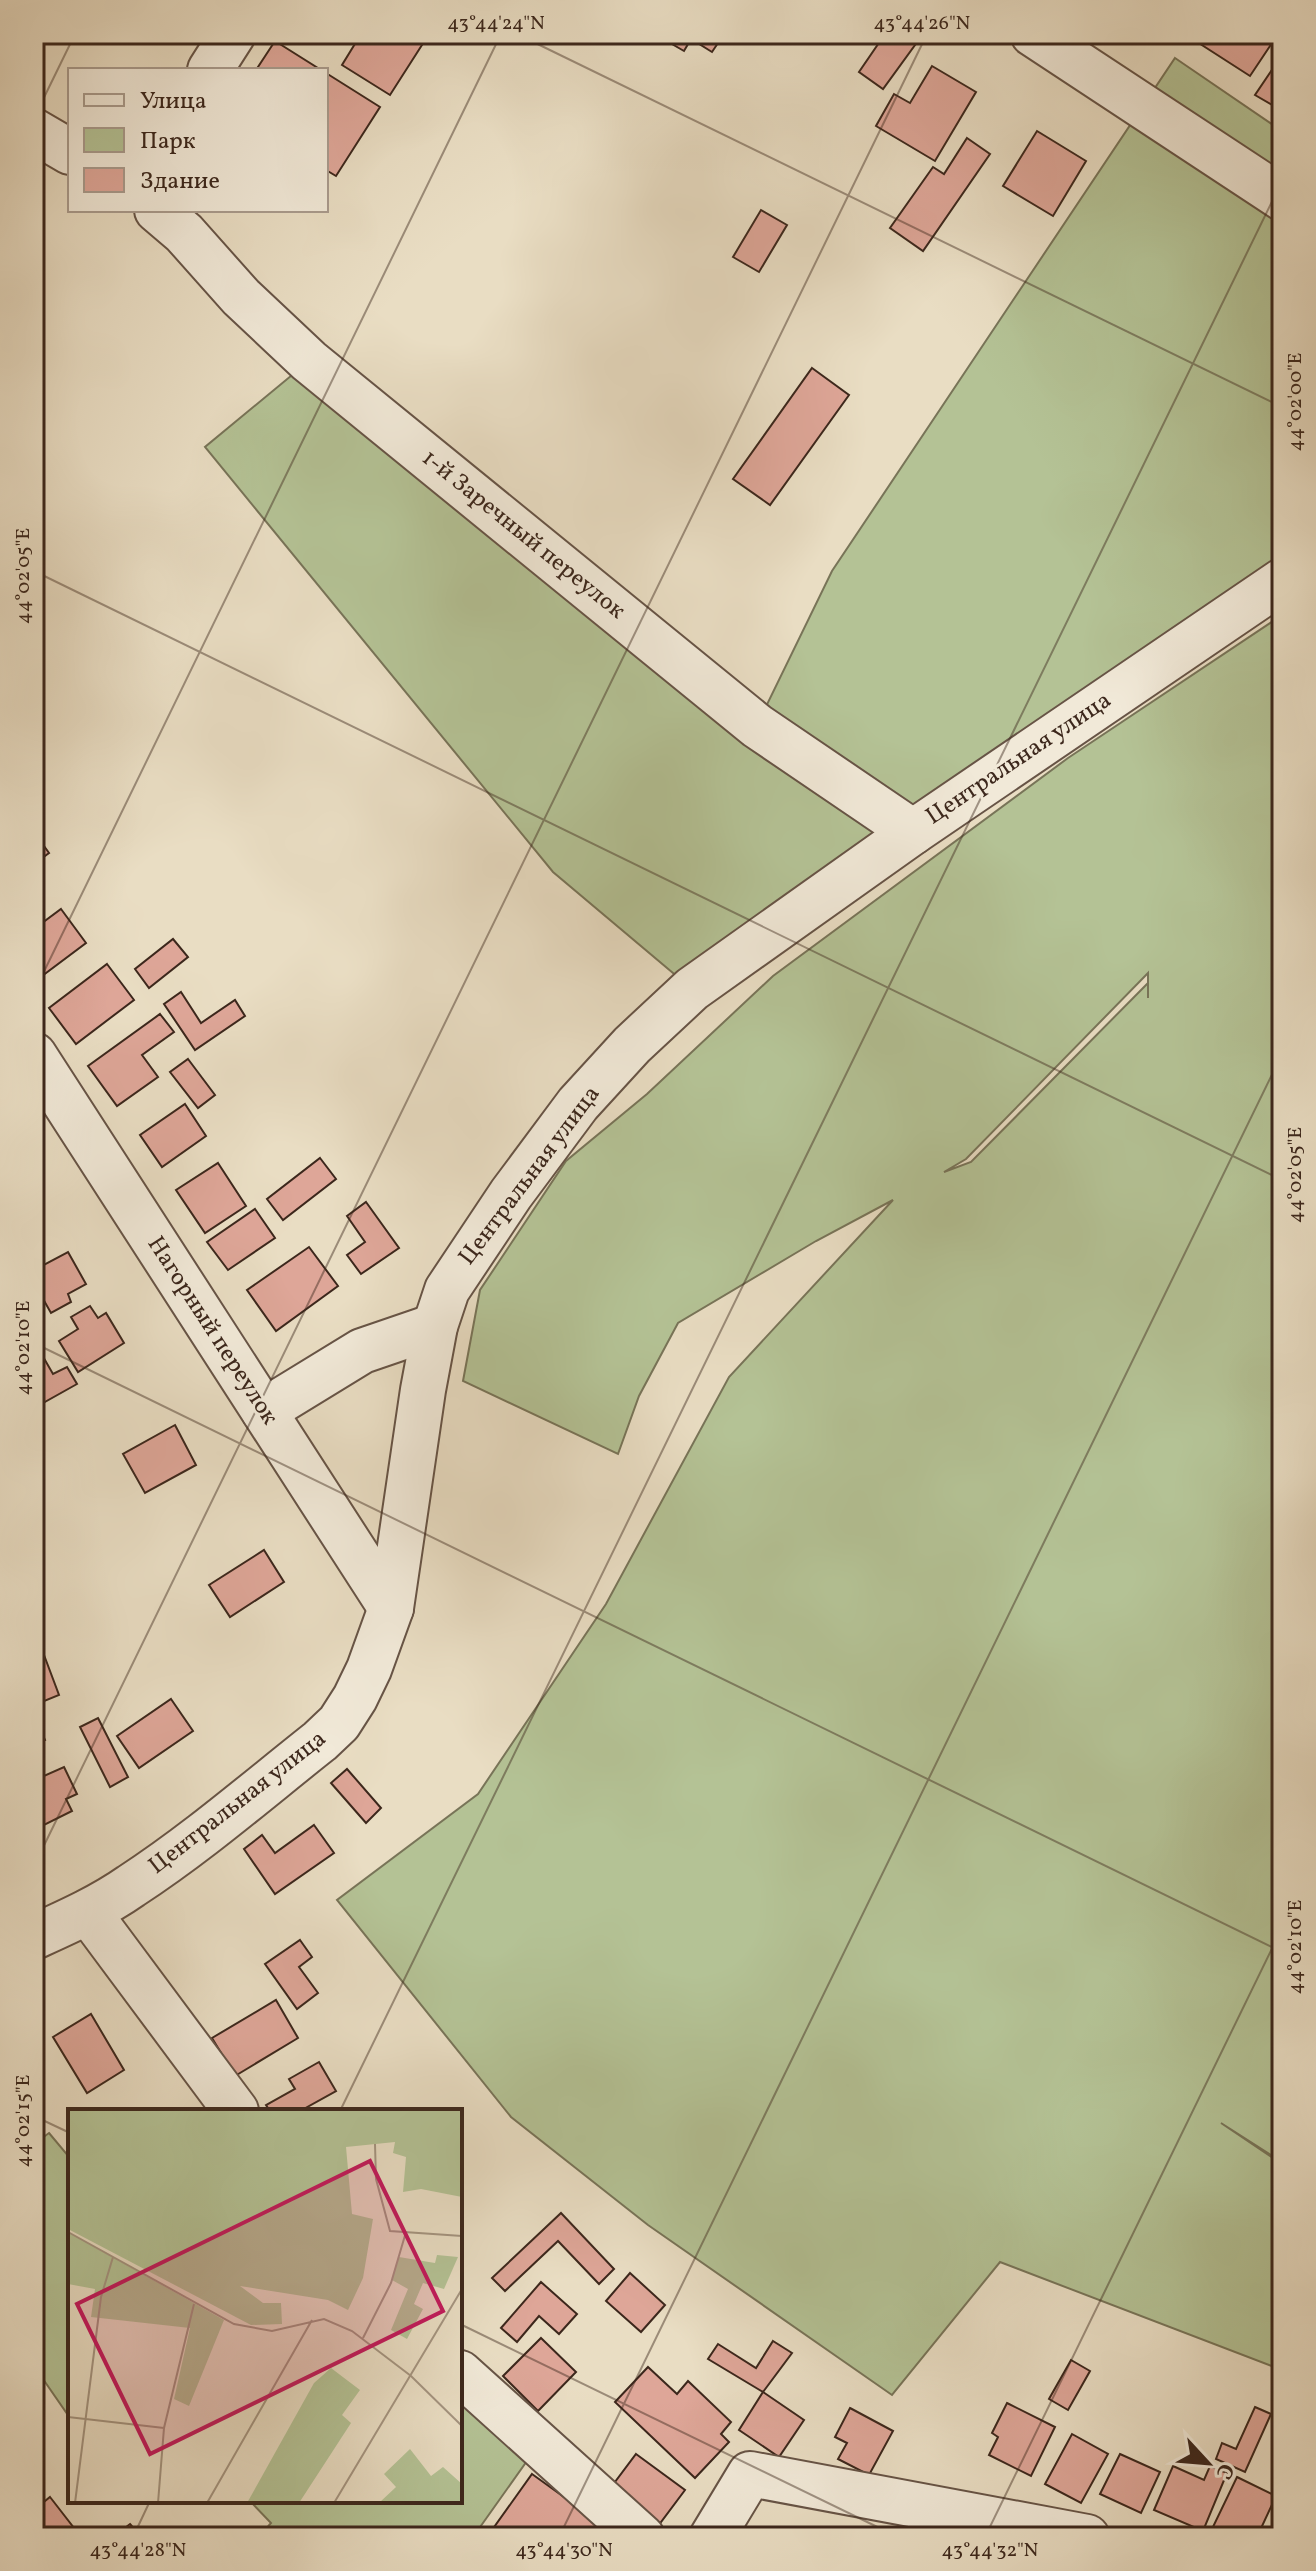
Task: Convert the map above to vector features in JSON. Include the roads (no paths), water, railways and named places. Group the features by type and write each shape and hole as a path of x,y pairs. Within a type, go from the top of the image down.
{"street":[{"path":"211,68 233,34"},
{"path":"1033,34 1282,198"},
{"path":"34,131 68,151"},
{"name":"1-й Заречный переулок","path":"159,212 184,233 241,297 309,361 757,726 913,832"},
{"name":"Центральная улица","path":"34,1937 88,1912 130,1887 174,1856 339,1723 369,1669 391,1608 423,1390 435,1326 447,1290 511,1194 578,1104 632,1045 692,989 913,832 1282,581"},
{"name":"Нагорный переулок","path":"34,1055 391,1608"},
{"path":"264,1411 362,1351 435,1326"},
{"path":"88,1912 235,2109"},
{"path":"462,2375 642,2537"},
{"path":"712,2537 750,2474 1087,2537"}]}
